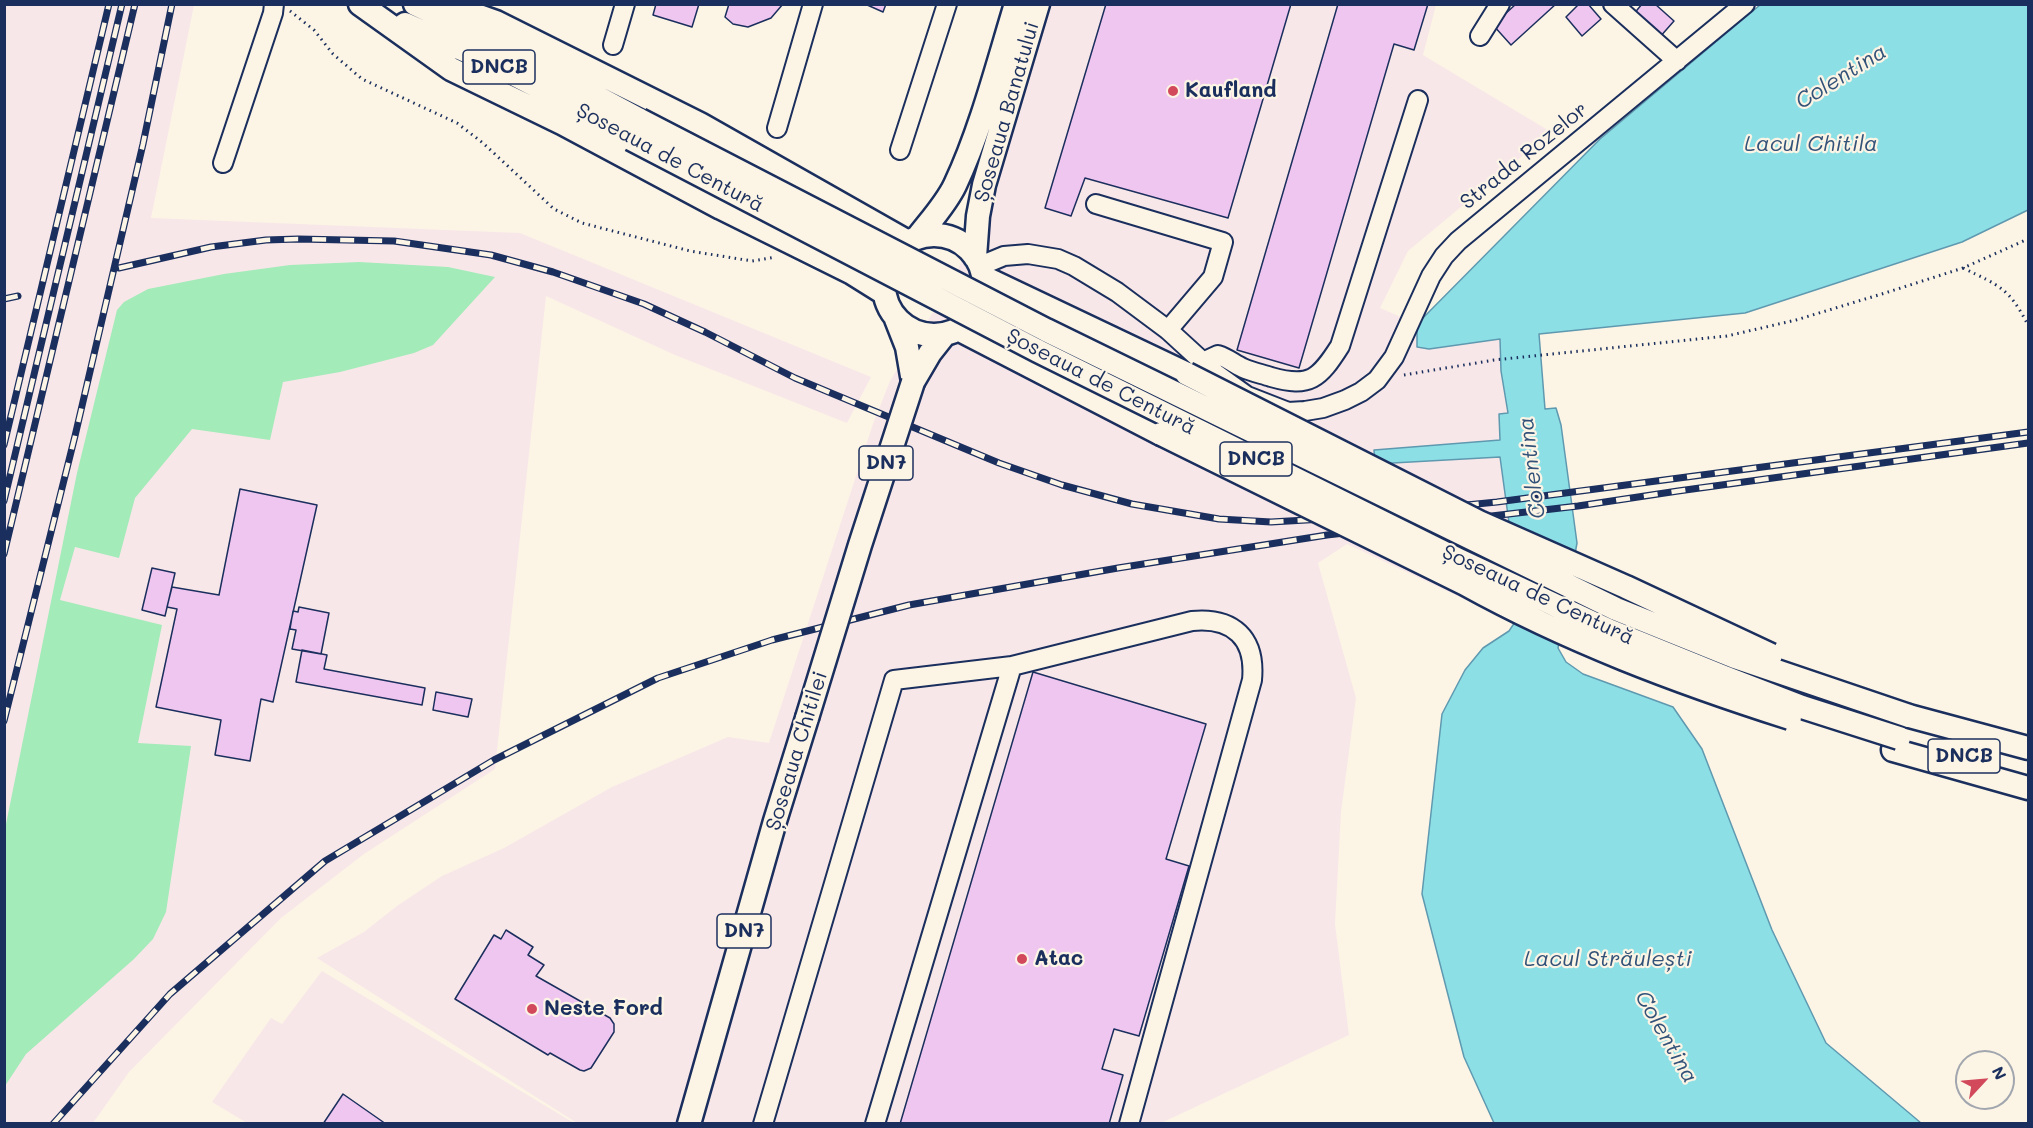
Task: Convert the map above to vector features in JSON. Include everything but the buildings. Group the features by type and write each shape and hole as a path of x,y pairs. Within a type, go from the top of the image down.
{"main road":[{"name":"Șoseaua de Centură","path":"361,4 548,92 636,129 1616,609 1735,657 1912,710 2028,748"},
{"path":"361,4 451,69 562,123 721,208 852,273 884,293"},
{"name":"Șoseaua de Centură","path":"415,4 483,36 636,129 1038,351 1470,565 1608,630 1896,744 2028,774"},
{"path":"445,4 496,22 700,124 912,240"},
{"name":"Șoseaua Banatului","path":"912,240 948,198 955,185 982,115 1016,4"},
{"name":"Șoseaua Banatului","path":"979,267 978,216 984,186 1038,4"},
{"path":"884,293 886,268 895,253 912,240 930,235 949,238 966,247 979,267 1195,368 1479,522 1626,587 1744,644 1912,710 2028,734"},
{"name":"DN7","path":"952,332 968,322 976,312 984,289 979,267"},
{"name":"DN7","path":"884,293 896,319"},
{"path":"896,319 912,331 923,334 952,332 1465,584 1508,608 1594,648 1697,688 1896,744 2028,788"},
{"name":"Șoseaua Chitilei","path":"896,319 907,347 913,382"},
{"name":"Șoseaua Chitilei","path":"689,1124 775,821 913,382 930,353 952,332"}],"street":[{"path":"613,45 625,4"},
{"path":"777,128 813,4"},
{"path":"900,150 947,4"},
{"path":"1480,36 1500,4"},
{"path":"1613,4 1677,61"},
{"name":"Strada Rozelor","path":"1377,380 1403,340 1431,276 1444,256 1458,241 1745,4"},
{"path":"223,163 273,14 280,7"},
{"path":"1195,368 1218,355 1227,357 1245,369 1290,382 1304,382 1329,363 1340,346 1418,100"},
{"path":"1096,204 1223,242 1213,277 1168,330"},
{"path":"979,267 1004,256 1028,254 1058,259 1074,266 1117,292 1168,330 1195,368 1247,396 1288,412 1323,408 1361,392 1377,380"},
{"path":"763,1124 894,680 1012,666 1192,621 1210,619 1226,624 1240,634 1250,649 1253,665 1252,680 1129,1124"},
{"path":"875,1124 1012,666"}],"path":[{"path":"280,7 314,30 333,54 362,79 457,123 483,142 554,209 582,223 690,251 752,261 807,251"},
{"path":"1377,380 1494,360 1727,336 1796,320 1963,268 2028,239"},
{"path":"1963,268 2001,286 2016,302 2028,325"}],"shaded area":[{"path":"5,5 194,5 151,218 520,233 871,377 847,423 675,355 546,296 495,769 364,854 281,918 129,1072 93,1123 5,1124"},
{"path":"1044,5 1436,5 1423,55 1551,132 1408,251 1380,308 1417,324 1417,346 1429,349 1500,339 1501,371 1509,413 1499,414 1500,440 1374,450 1376,464 1500,456 1513,552 1515,623 1347,544 1318,563 1356,698 1341,812 1335,924 1349,1035 1161,1123 577,1123 317,958 364,932 397,906 442,876 504,848 612,787 728,737 769,743 873,424 890,381 957,274"},
{"path":"322,971 574,1123 247,1123 212,1102 271,1018 282,1024"}],"green space":[{"path":"359,262 448,267 495,277 433,345 414,353 340,372 283,382 270,440 192,429 135,498 119,558 75,547 60,600 162,625 138,743 191,746 166,912 153,939 134,959 26,1054 5,1086 5,829 77,473 117,310 124,302 148,289 224,274 290,265"}],"water":[{"path":"1760,5 2028,5 2028,210 1962,242 1745,313 1539,334 1545,409 1556,408 1561,425 1577,543 1558,648 1566,662 1583,674 1673,707 1702,749 1772,930 1826,1043 1921,1123 1494,1123 1464,1057 1422,894 1442,714 1465,670 1483,648 1509,631 1515,622 1513,552 1500,457 1375,464 1374,450 1500,440 1499,414 1508,413 1501,371 1500,339 1429,349 1417,347 1417,324 1600,139"}],"railway":[{"path":"4,445 109,4"},
{"path":"4,501 122,4"},
{"path":"4,554 135,4"},
{"path":"4,721 75,436 143,144 172,4"},
{"path":"119,268 211,247 266,240 394,241 491,255 553,272 644,304 795,378 999,463 1062,485 1132,504 1219,519 1271,522 1324,519 1497,502 2028,432"},
{"path":"4,299 18,296"},
{"path":"53,1124 170,994 325,861 494,760 658,678 772,640 909,605 1118,568 1327,535 1578,506 2028,443"}],"place":[{"name":"Kaufland","path":"1173,91"},
{"name":"Atac","path":"1022,959"},
{"name":"Neste Ford","path":"532,1009"}],"water label":[{"name":"Colentina","path":"1841,77"},
{"name":"Lacul Chitila","path":"1811,144"},
{"name":"Colentina","path":"1532,468"},
{"name":"Lacul Străulești","path":"1608,959"},
{"name":"Colentina","path":"1666,1037"}]}
